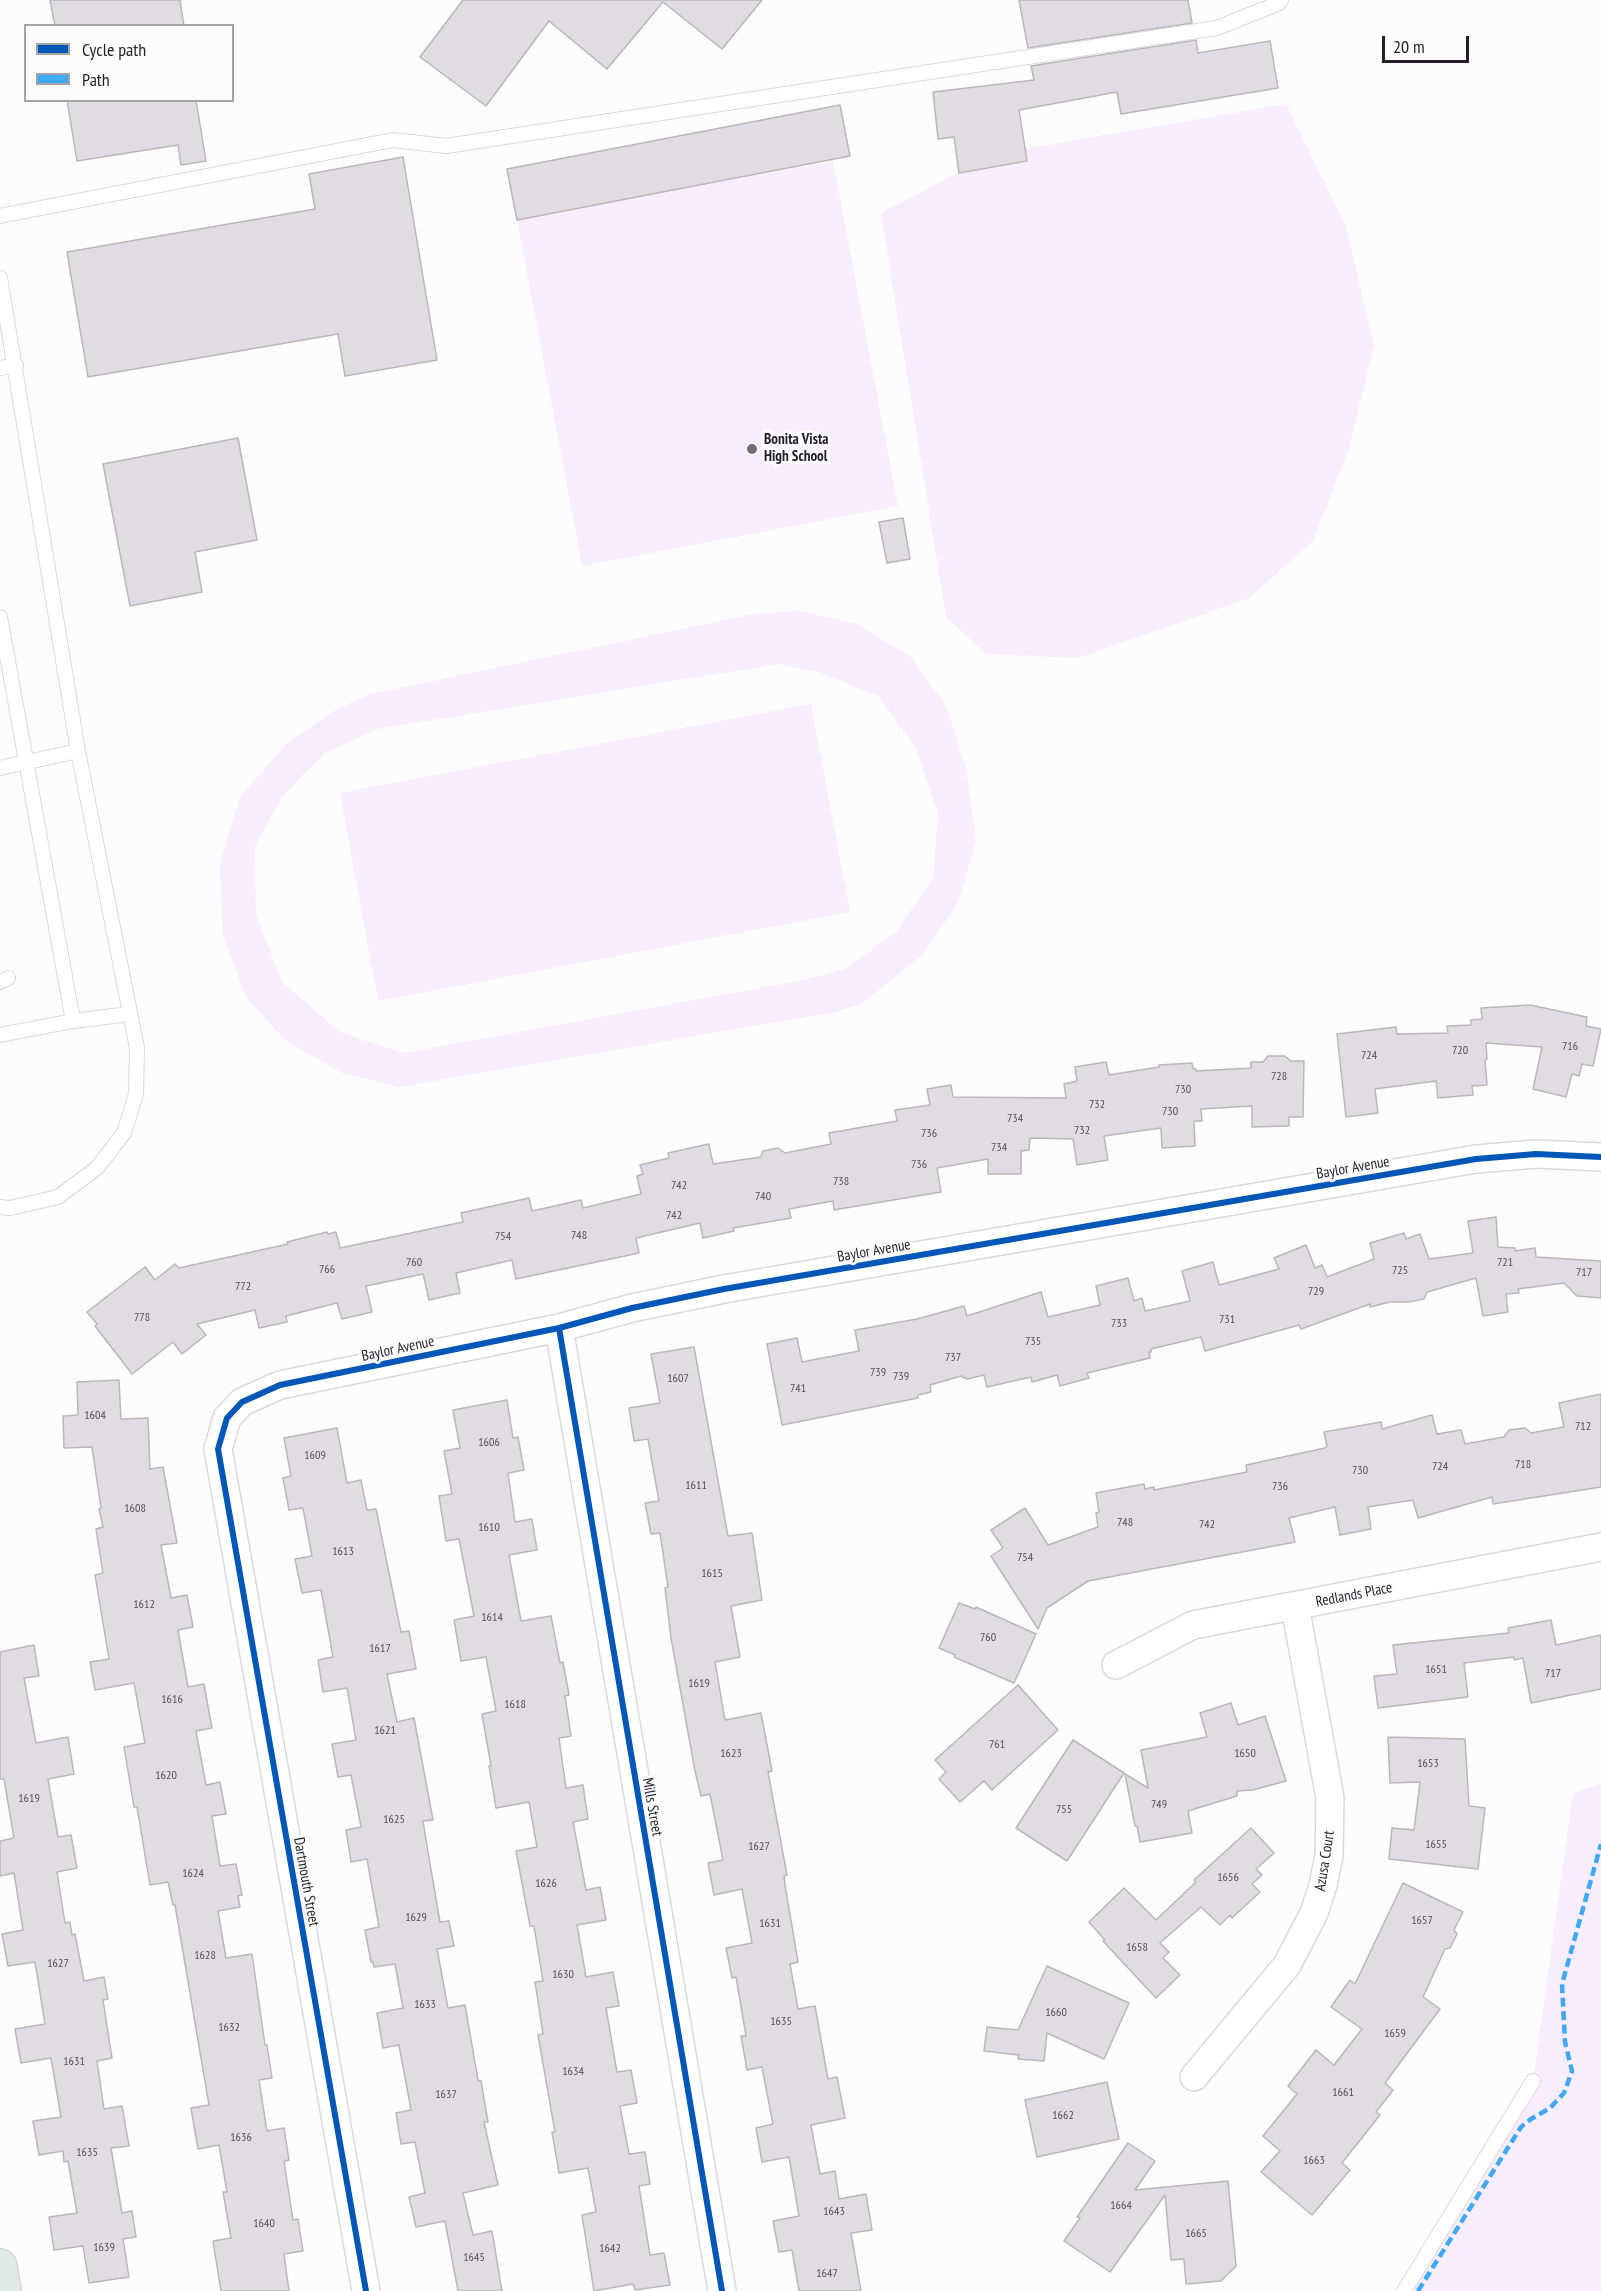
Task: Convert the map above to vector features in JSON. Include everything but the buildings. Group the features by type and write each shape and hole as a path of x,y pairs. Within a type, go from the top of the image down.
{"main road":[{"path":"0,2266 4,2291"}],"street":[{"name":"Baylor Avenue","path":"222,1478 218,1449 227,1418 242,1401 280,1385 559,1328 632,1308 735,1288 1476,1158 1536,1154 1601,1157"},
{"name":"Mills Street","path":"559,1328 722,2291"},
{"name":"Dartmouth Street","path":"222,1478 366,2291"},
{"name":"Redlands Place","path":"1116,1665 1193,1625 1601,1547"},
{"name":"Azusa Court","path":"1194,2077 1287,1965 1314,1913 1323,1885 1329,1856 1330,1798 1295,1606"}],"lane":[{"path":"0,216 393,140 446,146 1216,28 1279,3 1281,0"},
{"path":"0,278 78,751 137,1048 136,1094 124,1133 97,1168 58,1197 10,1208 0,1207"},
{"path":"0,368 16,364"},
{"path":"0,617 74,1021"},
{"path":"0,768 78,751"},
{"path":"0,1035 74,1021 130,1014"},
{"path":"1404,2291 1533,2081"}],"shaded area":[{"path":"1286,104 1346,226 1374,346 1348,451 1313,541 1249,598 1078,658 986,654 946,617 881,213 995,154"},
{"path":"833,161 898,506 582,566 517,220"},
{"path":"801,611 856,624 910,656 946,706 966,768 976,841 958,903 923,954 862,1004 835,1012 399,1087 342,1073 285,1040 246,997 222,933 220,863 240,797 288,742 334,711 370,694 754,614","holes":["778,664 819,672 878,696 916,748 938,813 933,878 896,932 847,968 809,979 404,1053 340,1032 282,982 256,915 255,846 281,798 324,754 377,729"]},
{"path":"811,704 850,912 378,1001 340,793"},
{"path":"1601,1784 1601,2291 1404,2291 1533,2081 1573,1793"}],"marked path":[{"path":"1418,2291 1521,2127 1550,2108 1564,2093 1572,2071 1565,2042 1562,1984 1601,1844"}],"cycle path":[{"path":"366,2291 218,1449 227,1418 242,1402 280,1385 559,1328 632,1308 724,1289 1476,1159 1536,1154 1601,1157"},
{"path":"559,1328 722,2291"}],"place":[{"name":"Bonita Vista High School","path":"752,449"}]}
